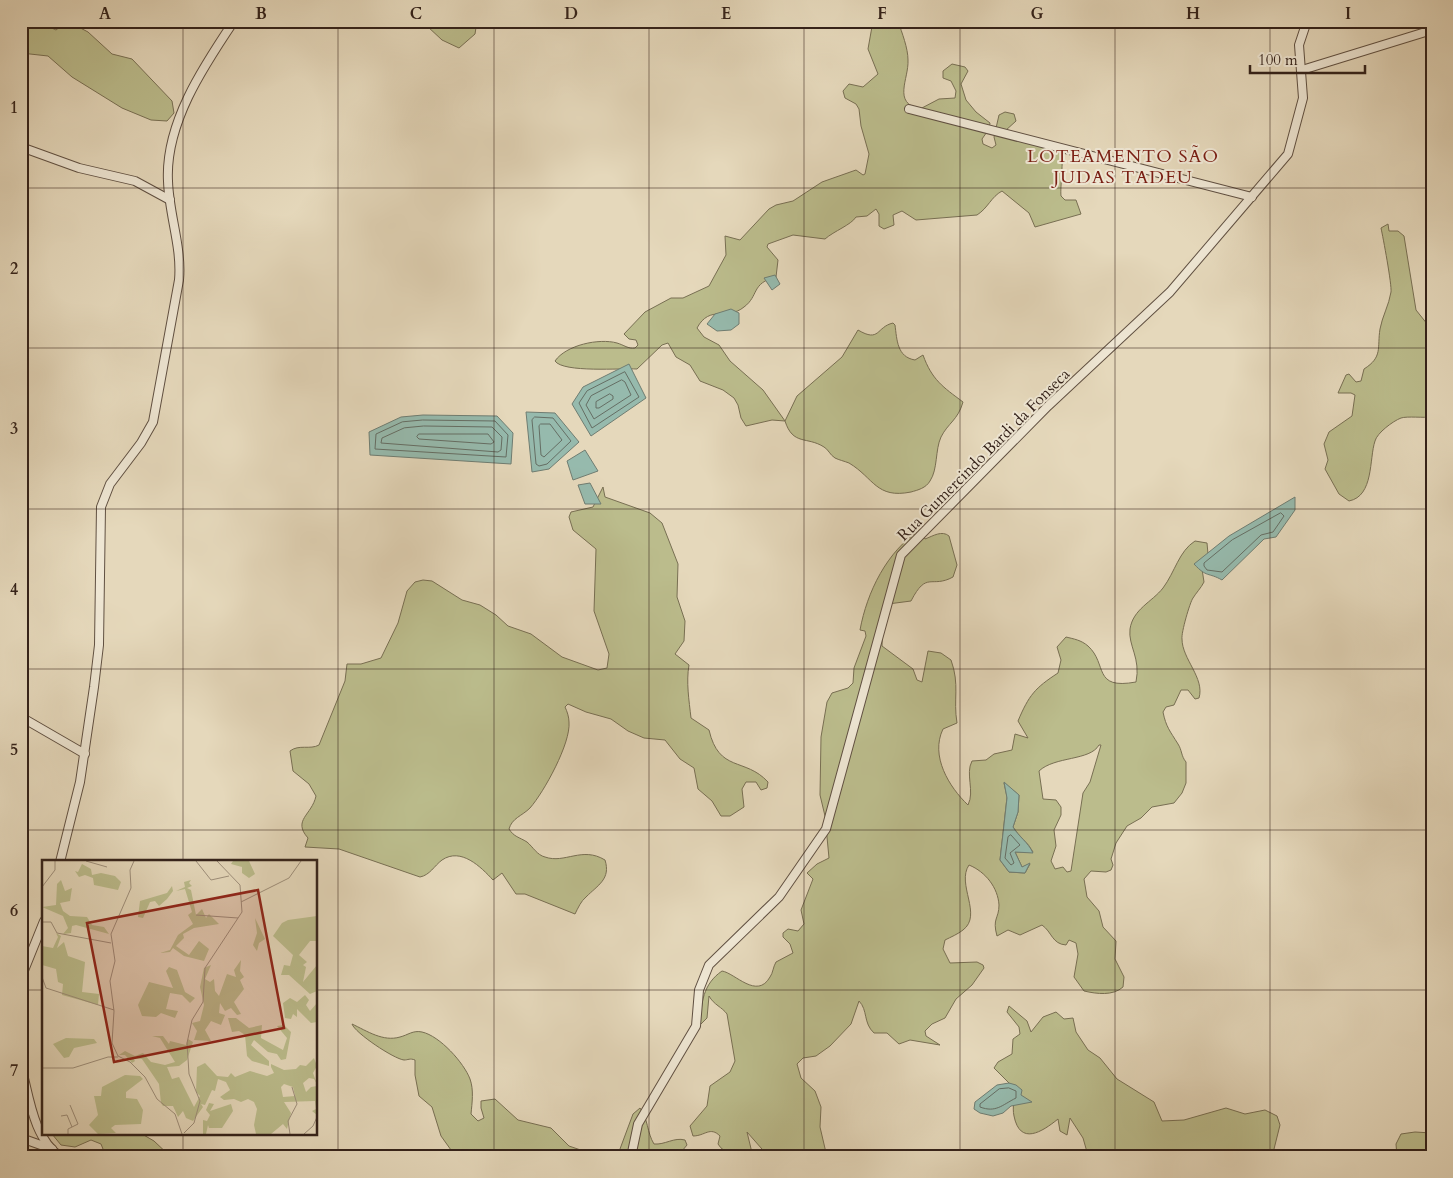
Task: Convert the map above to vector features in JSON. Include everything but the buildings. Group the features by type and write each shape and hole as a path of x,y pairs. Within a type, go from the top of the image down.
{"street":[{"path":"61,860 73,815 85,754 98,645 101,507 110,484 141,443 153,422 179,280 180,257 170,200 169,152 177,124 193,90 234,21"},
{"name":"Rua Gumercindo Bardi da Fonseca","path":"631,1157 638,1124 696,1026 699,990 709,965 779,897 826,829 901,555 1048,406 1170,292 1288,154 1303,98 1299,45 1306,21"},
{"path":"1302,70 1432,30"},
{"path":"909,109 1252,197"},
{"path":"21,147 79,168 135,181 170,200"},
{"path":"21,717 85,754"},
{"path":"21,978 42,926"},
{"path":"21,1066 37,1123 42,1132"},
{"path":"44,1136 52,1149 61,1157"},
{"path":"21,1138 52,1149"}],"green space":[{"path":"21,21 37,21 56,30 65,23 71,23 88,32 112,54 132,59 172,101 174,113 167,121 151,120 122,108 72,77 48,56 21,53"},
{"path":"428,21 477,21 475,34 459,48 442,40 427,26"},
{"path":"873,21 898,21 908,55 904,89 906,101 911,106 920,109 939,99 955,98 956,91 951,81 943,78 943,71 952,64 965,67 968,71 961,84 966,100 976,112 990,123 989,129 982,139 983,144 992,148 996,145 994,137 999,115 1005,112 1014,114 1016,121 1005,131 1055,148 1061,153 1061,196 1065,200 1076,200 1081,214 1035,227 1029,213 1002,191 977,215 916,220 902,211 893,215 894,225 884,229 879,226 879,214 876,209 867,216 856,217 825,239 793,235 768,244 767,247 778,260 776,277 759,286 749,303 738,311 713,314 702,321 697,328 704,337 719,345 730,361 763,390 785,421 772,420 746,426 734,398 723,390 700,381 690,365 676,357 668,343 662,345 637,369 581,369 560,365 555,361 567,351 592,342 610,342 635,348 638,345 636,340 629,339 624,334 645,312 671,298 683,298 709,286 726,255 725,236 740,240 769,209 776,205 793,201 822,182 856,170 863,175 865,174 869,154 861,126 859,109 856,104 845,98 843,91 849,84 863,87 878,74 868,49"},
{"path":"1388,224 1389,231 1398,231 1404,236 1416,310 1432,330 1432,417 1401,418 1382,431 1375,441 1367,485 1357,498 1349,501 1339,494 1325,469 1328,460 1324,444 1329,432 1352,416 1355,395 1351,393 1338,393 1346,375 1349,374 1356,382 1361,381 1364,369 1377,356 1381,324 1391,292 1381,228"},
{"path":"893,323 901,352 915,360 923,355 934,377 963,402 956,417 941,437 933,476 926,485 911,492 890,493 883,490 849,463 833,457 824,447 796,437 788,429 785,421 797,396 842,357 858,330 865,334 874,335"},
{"path":"603,487 605,497 650,513 662,523 678,564 677,597 685,621 684,641 675,654 689,665 688,684 691,718 709,730 713,744 719,753 726,759 759,774 768,782 767,788 761,790 756,782 746,782 742,789 744,807 730,816 721,816 712,801 698,789 694,768 680,759 665,740 644,738 628,731 611,719 586,712 568,704 565,707 569,718 566,742 556,767 536,801 512,822 509,829 527,842 537,853 545,857 552,859 589,855 605,860 605,877 583,900 575,914 525,894 516,894 502,873 493,880 477,865 463,857 449,857 442,860 427,874 420,877 339,849 305,847 308,838 302,827 302,822 314,803 316,796 309,784 293,771 290,751 297,748 319,745 345,681 347,664 361,664 381,658 398,623 407,591 415,582 423,580 432,581 462,600 480,605 496,615 508,626 531,634 562,657 598,670 607,668 609,654 594,611 596,549 573,530 569,517 571,512 593,507"},
{"path":"920,530 925,539 937,534 946,534 949,536 957,565 953,577 926,583 916,592 911,601 888,604 883,611 882,646 913,669 917,680 922,682 928,651 941,653 951,660 956,685 957,723 943,729 940,739 940,760 948,780 968,805 971,794 969,771 972,761 986,760 994,754 1012,750 1015,734 1028,738 1018,721 1034,693 1058,673 1061,660 1057,647 1066,637 1080,641 1088,646 1094,653 1107,679 1122,683 1136,682 1137,666 1130,635 1130,629 1135,616 1163,588 1185,550 1195,541 1207,543 1208,554 1202,569 1204,582 1192,601 1182,636 1183,646 1199,683 1199,698 1195,699 1188,690 1181,690 1174,705 1166,707 1163,712 1167,725 1186,762 1186,783 1182,793 1174,803 1152,807 1141,818 1127,826 1116,843 1111,859 1113,865 1111,870 1106,872 1091,871 1084,879 1087,897 1099,911 1103,927 1116,941 1115,959 1124,977 1123,987 1110,993 1084,991 1074,977 1078,954 1076,943 1069,940 1066,945 1061,944 1042,925 1020,935 1008,930 997,936 995,922 999,905 994,887 986,876 969,865 965,881 971,916 963,930 945,940 943,949 950,963 977,962 983,965 984,968 972,985 956,999 945,1018 932,1024 925,1031 926,1036 940,1045 910,1040 899,1044 887,1033 874,1033 868,1025 864,1008 859,1001 851,1024 830,1046 816,1056 803,1058 797,1064 801,1078 815,1091 821,1107 820,1127 827,1157 783,1157 781,1154 769,1157 747,1132 753,1157 734,1155 721,1148 718,1144 720,1136 716,1133 710,1132 693,1136 690,1126 707,1106 710,1086 730,1072 735,1061 727,1014 709,996 707,1018 700,1025 704,995 711,982 722,971 753,986 759,986 765,983 771,975 776,962 793,953 790,944 783,937 783,933 788,929 798,931 804,924 801,910 813,879 807,873 817,864 829,858 825,816 820,795 821,737 827,702 832,693 848,688 853,683 854,668 866,636 865,631 860,630 873,587 888,561 908,539","holes":["1101,745 1090,782 1083,793 1071,871 1067,872 1063,867 1055,869 1051,861 1056,846 1054,830 1061,815 1061,807 1056,800 1043,799 1039,771 1054,763 1088,754","1004,783 1019,795 1018,812 1013,827 1033,852 1015,852 1022,867 1030,864 1025,873 1009,872 1000,860 1007,797"]},
{"path":"1009,1006 1027,1021 1031,1032 1043,1017 1056,1012 1064,1019 1073,1018 1076,1032 1088,1050 1100,1058 1117,1079 1154,1102 1162,1121 1184,1120 1226,1108 1245,1114 1265,1110 1277,1116 1280,1125 1272,1157 1112,1157 1093,1154 1087,1152 1083,1138 1070,1118 1067,1135 1060,1131 1058,1119 1039,1132 1026,1134 1017,1125 1014,1116 1014,1088 994,1068 998,1062 1012,1054 1013,1039 1020,1034 1019,1027 1007,1012"},
{"path":"352,1024 375,1035 387,1038 400,1037 416,1032 429,1035 444,1044 467,1073 472,1088 471,1114 478,1121 484,1118 481,1101 495,1099 518,1120 551,1128 569,1146 601,1157 456,1157 441,1136 432,1107 419,1096 415,1075 415,1060 399,1059 392,1055 367,1039"},
{"path":"640,1108 645,1116 654,1144 681,1139 685,1140 687,1145 677,1157 617,1157 633,1114"},
{"path":"1415,1132 1432,1133 1432,1157 1397,1157 1396,1144 1401,1134"},
{"path":"54,1136 145,1136 154,1141 171,1157 98,1157 103,1149 101,1144 91,1140 75,1147 61,1145"}],"water":[{"path":"775,275 780,284 772,290 764,278"},
{"path":"731,309 739,313 739,324 731,330 717,331 707,324 715,314"},
{"path":"629,364 646,398 591,436 572,404 583,387"},
{"path":"526,412 555,413 579,442 549,469 532,472"},
{"path":"423,415 497,416 513,433 511,464 370,455 369,432 401,417"},
{"path":"585,450 598,471 573,480 567,461"},
{"path":"590,483 601,504 585,504 578,485"},
{"path":"1295,497 1295,510 1276,537 1264,539 1222,580 1205,573 1194,564 1229,536"},
{"path":"1004,782 1019,795 1018,812 1013,827 1033,853 1015,852 1022,867 1030,863 1025,873 1009,872 1000,860 1007,798"},
{"path":"1009,1083 1016,1085 1022,1090 1021,1095 1032,1102 1011,1106 1003,1113 993,1116 980,1113 974,1109 975,1102 997,1085"}],"district":[{"name":"LOTEAMENTO SÃO JUDAS TADEU","path":"1123,166"}]}
